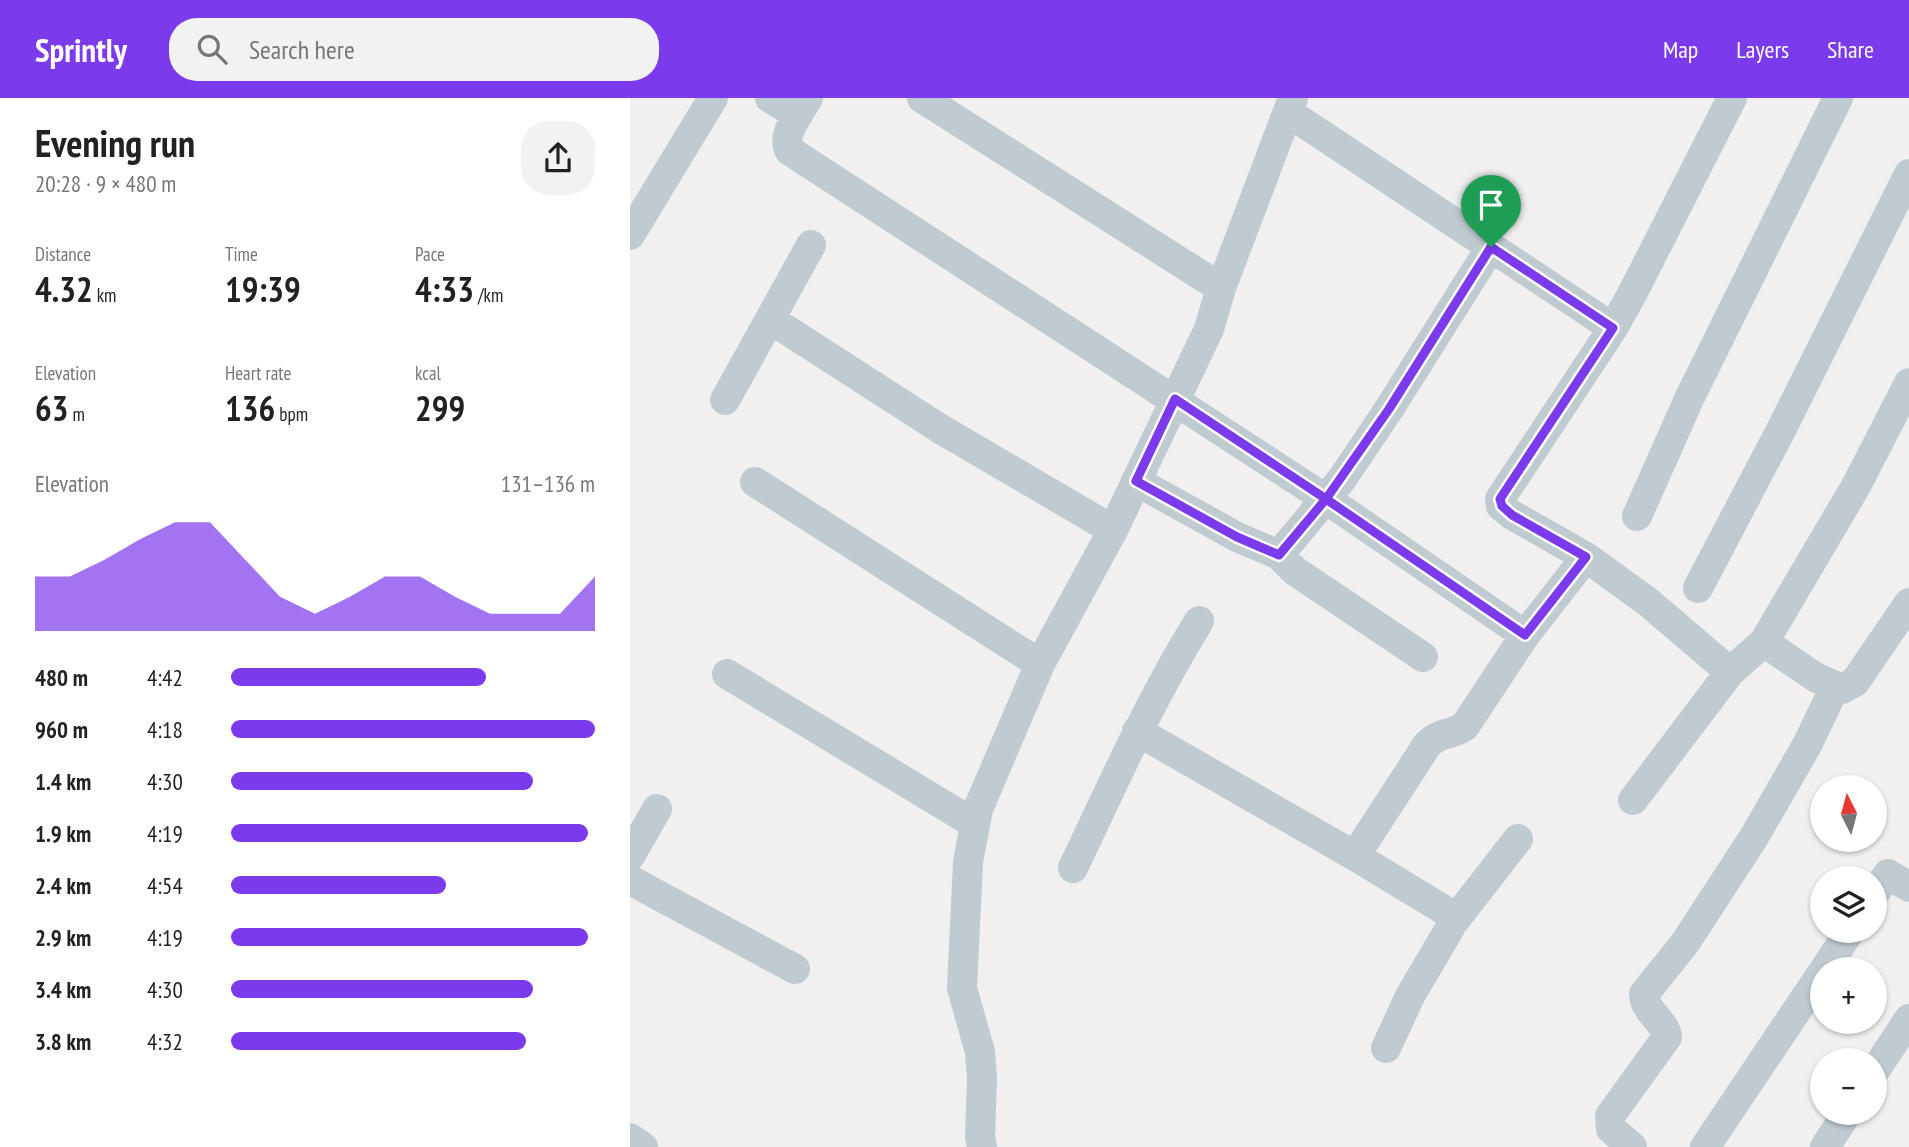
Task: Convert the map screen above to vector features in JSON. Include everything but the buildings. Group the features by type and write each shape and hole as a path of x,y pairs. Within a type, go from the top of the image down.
{"street":[{"path":"630,235 713,98"},
{"path":"770,98 803,107 788,135 787,147 790,152 1175,399 1525,635"},
{"path":"922,98 1221,288"},
{"path":"1730,672 1648,602 1586,557 1512,515 1502,506 1500,499 1613,328 1732,98"},
{"path":"1637,516 1689,399 1838,98"},
{"path":"982,1147 981,1052 962,988 968,862 975,824 986,789 1040,664 1113,530 1209,330 1221,288 1291,105 1491,247 1613,328"},
{"path":"1698,588 1782,428 1909,174"},
{"path":"724,400 811,244"},
{"path":"1279,555 1326,499 1389,409 1491,247"},
{"path":"770,319 939,428 1113,530"},
{"path":"1633,800 1730,672 1764,642 1856,486 1909,383"},
{"path":"755,481 1040,664"},
{"path":"1136,481 1237,537 1279,555 1295,571 1423,657"},
{"path":"1355,856 1427,745 1441,734 1458,731 1465,726 1525,635 1586,557"},
{"path":"1764,642 1815,677 1842,689 1855,681 1909,603"},
{"path":"1073,868 1138,731 1173,663 1199,621"},
{"path":"727,674 975,824"},
{"path":"1632,1147 1611,1129 1610,1116 1667,1037 1665,1028 1644,1003 1644,994 1685,943 1754,837 1807,745 1835,687"},
{"path":"1138,731 1449,913 1451,925"},
{"path":"630,856 657,809"},
{"path":"1386,1048 1410,996 1451,925 1518,839"},
{"path":"1887,875 1909,887"},
{"path":"630,880 795,969"},
{"path":"1705,1147 1810,990"},
{"path":"1887,1052 1909,1019"},
{"path":"1825,1147 1839,1125"},
{"path":"630,1138 643,1147"}],"route":[{"path":"1491,247 1389,409 1326,499 1175,399 1136,481 1237,537 1279,555 1326,499 1525,635 1586,557 1512,515 1504,509 1500,499 1613,328 1491,247"}]}
